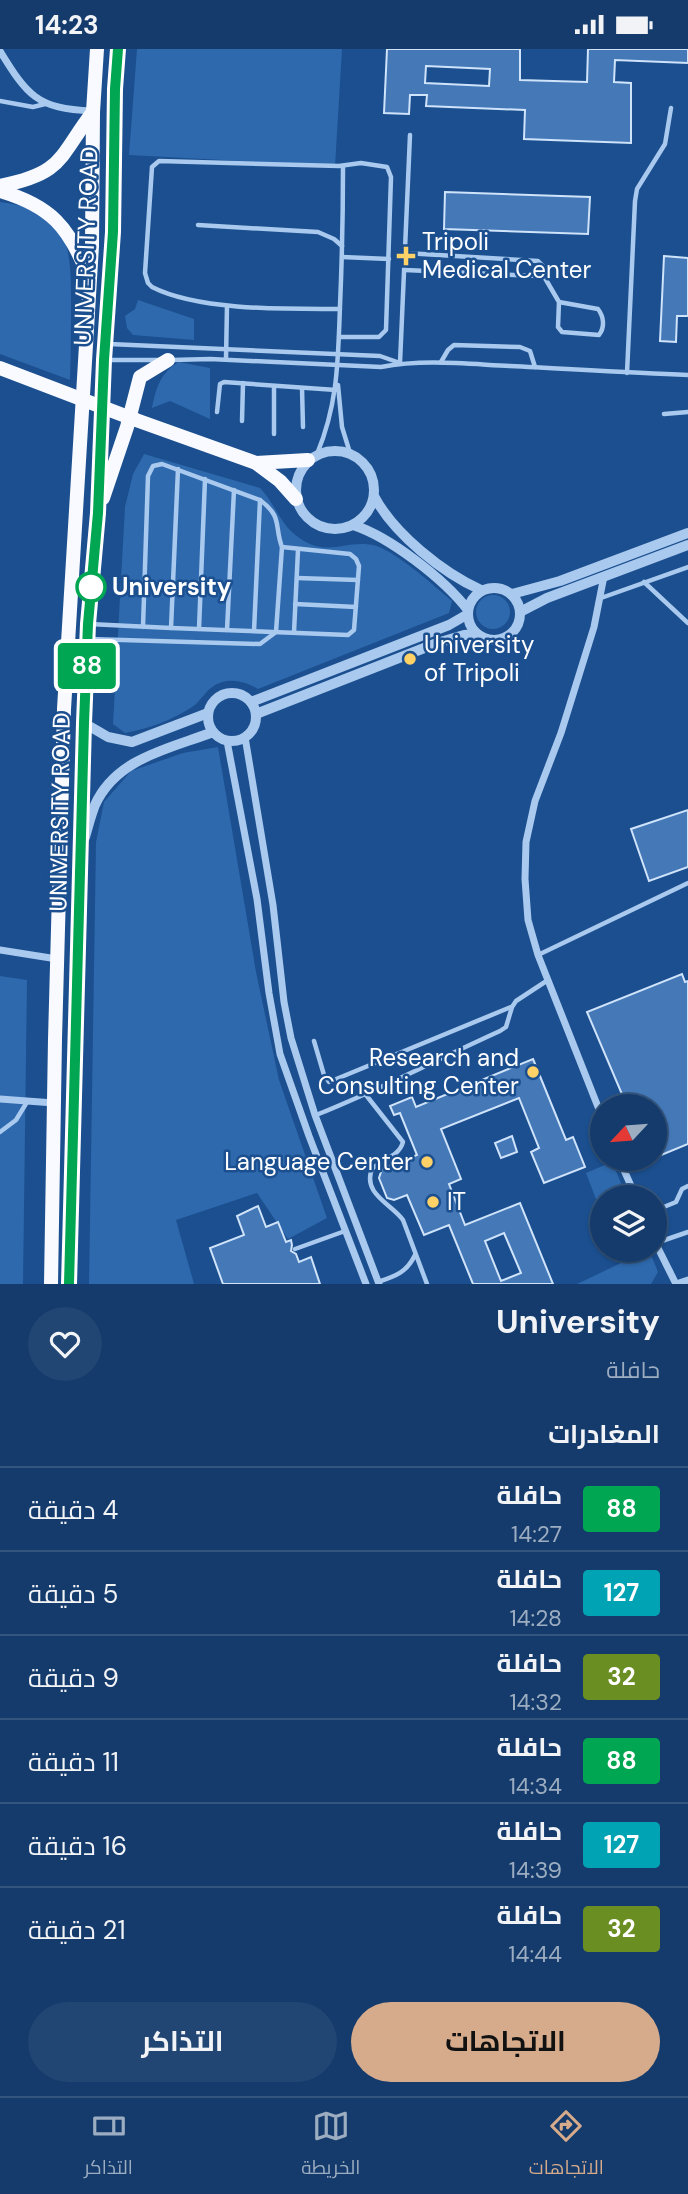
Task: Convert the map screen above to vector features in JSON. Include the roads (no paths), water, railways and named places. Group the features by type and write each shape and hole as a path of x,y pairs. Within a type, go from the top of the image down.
{"highway":[{"name":"UNIVERSITY ROAD","path":"51,1284 64,709 90,280 93,111 97,49"},
{"name":"UNIVERSITY ROAD","path":"69,1284 84,723 113,232 114,100 118,49"},
{"path":"0,185 47,172 62,158 93,111"},
{"path":"0,191 30,202 54,216 70,236 90,280"},
{"path":"98,513 127,427 140,377 168,360"},
{"path":"0,368 256,463 280,481 296,499"},
{"path":"256,463 313,457"}],"street":[{"path":"0,51 31,95 46,104 93,111"},
{"path":"374,496 367,513 353,525 334,529 314,523 306,517 296,499 297,478 313,457 327,451 349,453 367,465 372,475 374,496 383,512 401,533 457,579 481,590"},
{"path":"353,525 369,530 390,542 451,590 468,612"},
{"path":"512,594 543,587 688,533"},
{"path":"520,612 547,598 688,545"},
{"path":"593,1094 538,955 528,920 525,879 526,842 535,801 561,733 601,598 604,576"},
{"path":"256,715 438,643 464,635 477,634 491,640 506,637 517,627 520,612 518,602 512,594 497,587 481,590 472,599 468,612 469,621 477,634"},
{"path":"251,702 450,625 468,612"},
{"path":"226,693 240,694 251,702 256,715 254,727 245,737 236,741 227,740 213,733 208,723 208,713 214,700 226,693"},
{"path":"84,723 108,737 132,742 208,713"},
{"path":"82,846 95,806 108,783 122,769 136,761 213,733"},
{"path":"245,737 273,905 284,1002 291,1038 315,1115 379,1283"},
{"path":"227,740 257,899 280,1054 366,1284"},
{"path":"0,950 57,959"},
{"path":"0,1099 54,1103"},
{"path":"665,1262 676,1284 688,1280"}],"lane":[{"path":"0,101 33,107 46,104"},
{"path":"626,373 637,189 666,145 671,108"},
{"path":"400,363 410,135"},
{"path":"339,337 379,337 385,332 390,170 380,165 361,163 343,166 154,164 145,272 148,283 158,290 227,306 340,309"},
{"path":"313,457 330,419 338,377 343,166"},
{"path":"198,225 318,232 334,239 343,247"},
{"path":"405,253 538,261 559,302 558,327 562,332 599,335 603,316 598,309 559,302"},
{"path":"342,257 389,259"},
{"path":"405,270 537,277 542,273"},
{"path":"226,359 227,306"},
{"path":"106,343 339,353 380,356 400,363"},
{"path":"441,362 454,345 520,347 530,351 535,367"},
{"path":"104,360 226,359 381,367 400,363 441,362 688,375"},
{"path":"338,377 342,427 349,453"},
{"path":"217,412 220,384 224,382 336,390"},
{"path":"242,421 243,383"},
{"path":"274,386 274,434"},
{"path":"302,388 303,427"},
{"path":"664,414 688,412"},
{"path":"88,632 260,644 276,632 282,547 277,519 269,506 260,500 177,469 162,464 153,466 148,476 143,627"},
{"path":"171,628 177,469"},
{"path":"199,629 205,479"},
{"path":"227,630 234,490"},
{"path":"254,631 260,500"},
{"path":"88,632 143,627 348,635 354,630 359,566 356,559 350,554 282,547"},
{"path":"294,632 298,550"},
{"path":"601,598 688,567"},
{"path":"296,578 358,580"},
{"path":"644,582 688,623"},
{"path":"295,604 356,607"},
{"path":"538,955 688,883"},
{"path":"314,1041 324,1075 329,1082 512,1007 524,994 548,979"},
{"path":"315,1115 366,1095 500,1031 506,1027 512,1007"},
{"path":"366,1095 403,1142 397,1153 372,1169 370,1180 378,1198 403,1220 427,1284"},
{"path":"0,1132 16,1120 28,1101"},
{"path":"667,1206 677,1202 682,1189 688,1186"},
{"path":"295,1249 346,1231"},
{"path":"667,1238 688,1232"},
{"path":"379,1283 406,1270 416,1254"}],"place":[{"name":"Tripoli Medical Center","path":"406,256"},
{"name":"University","path":"91,587"},
{"name":"University of Tripoli","path":"410,659"},
{"name":"Research and Consulting Center","path":"533,1072"},
{"name":"Language Center","path":"427,1162"},
{"name":"IT","path":"433,1202"}]}
